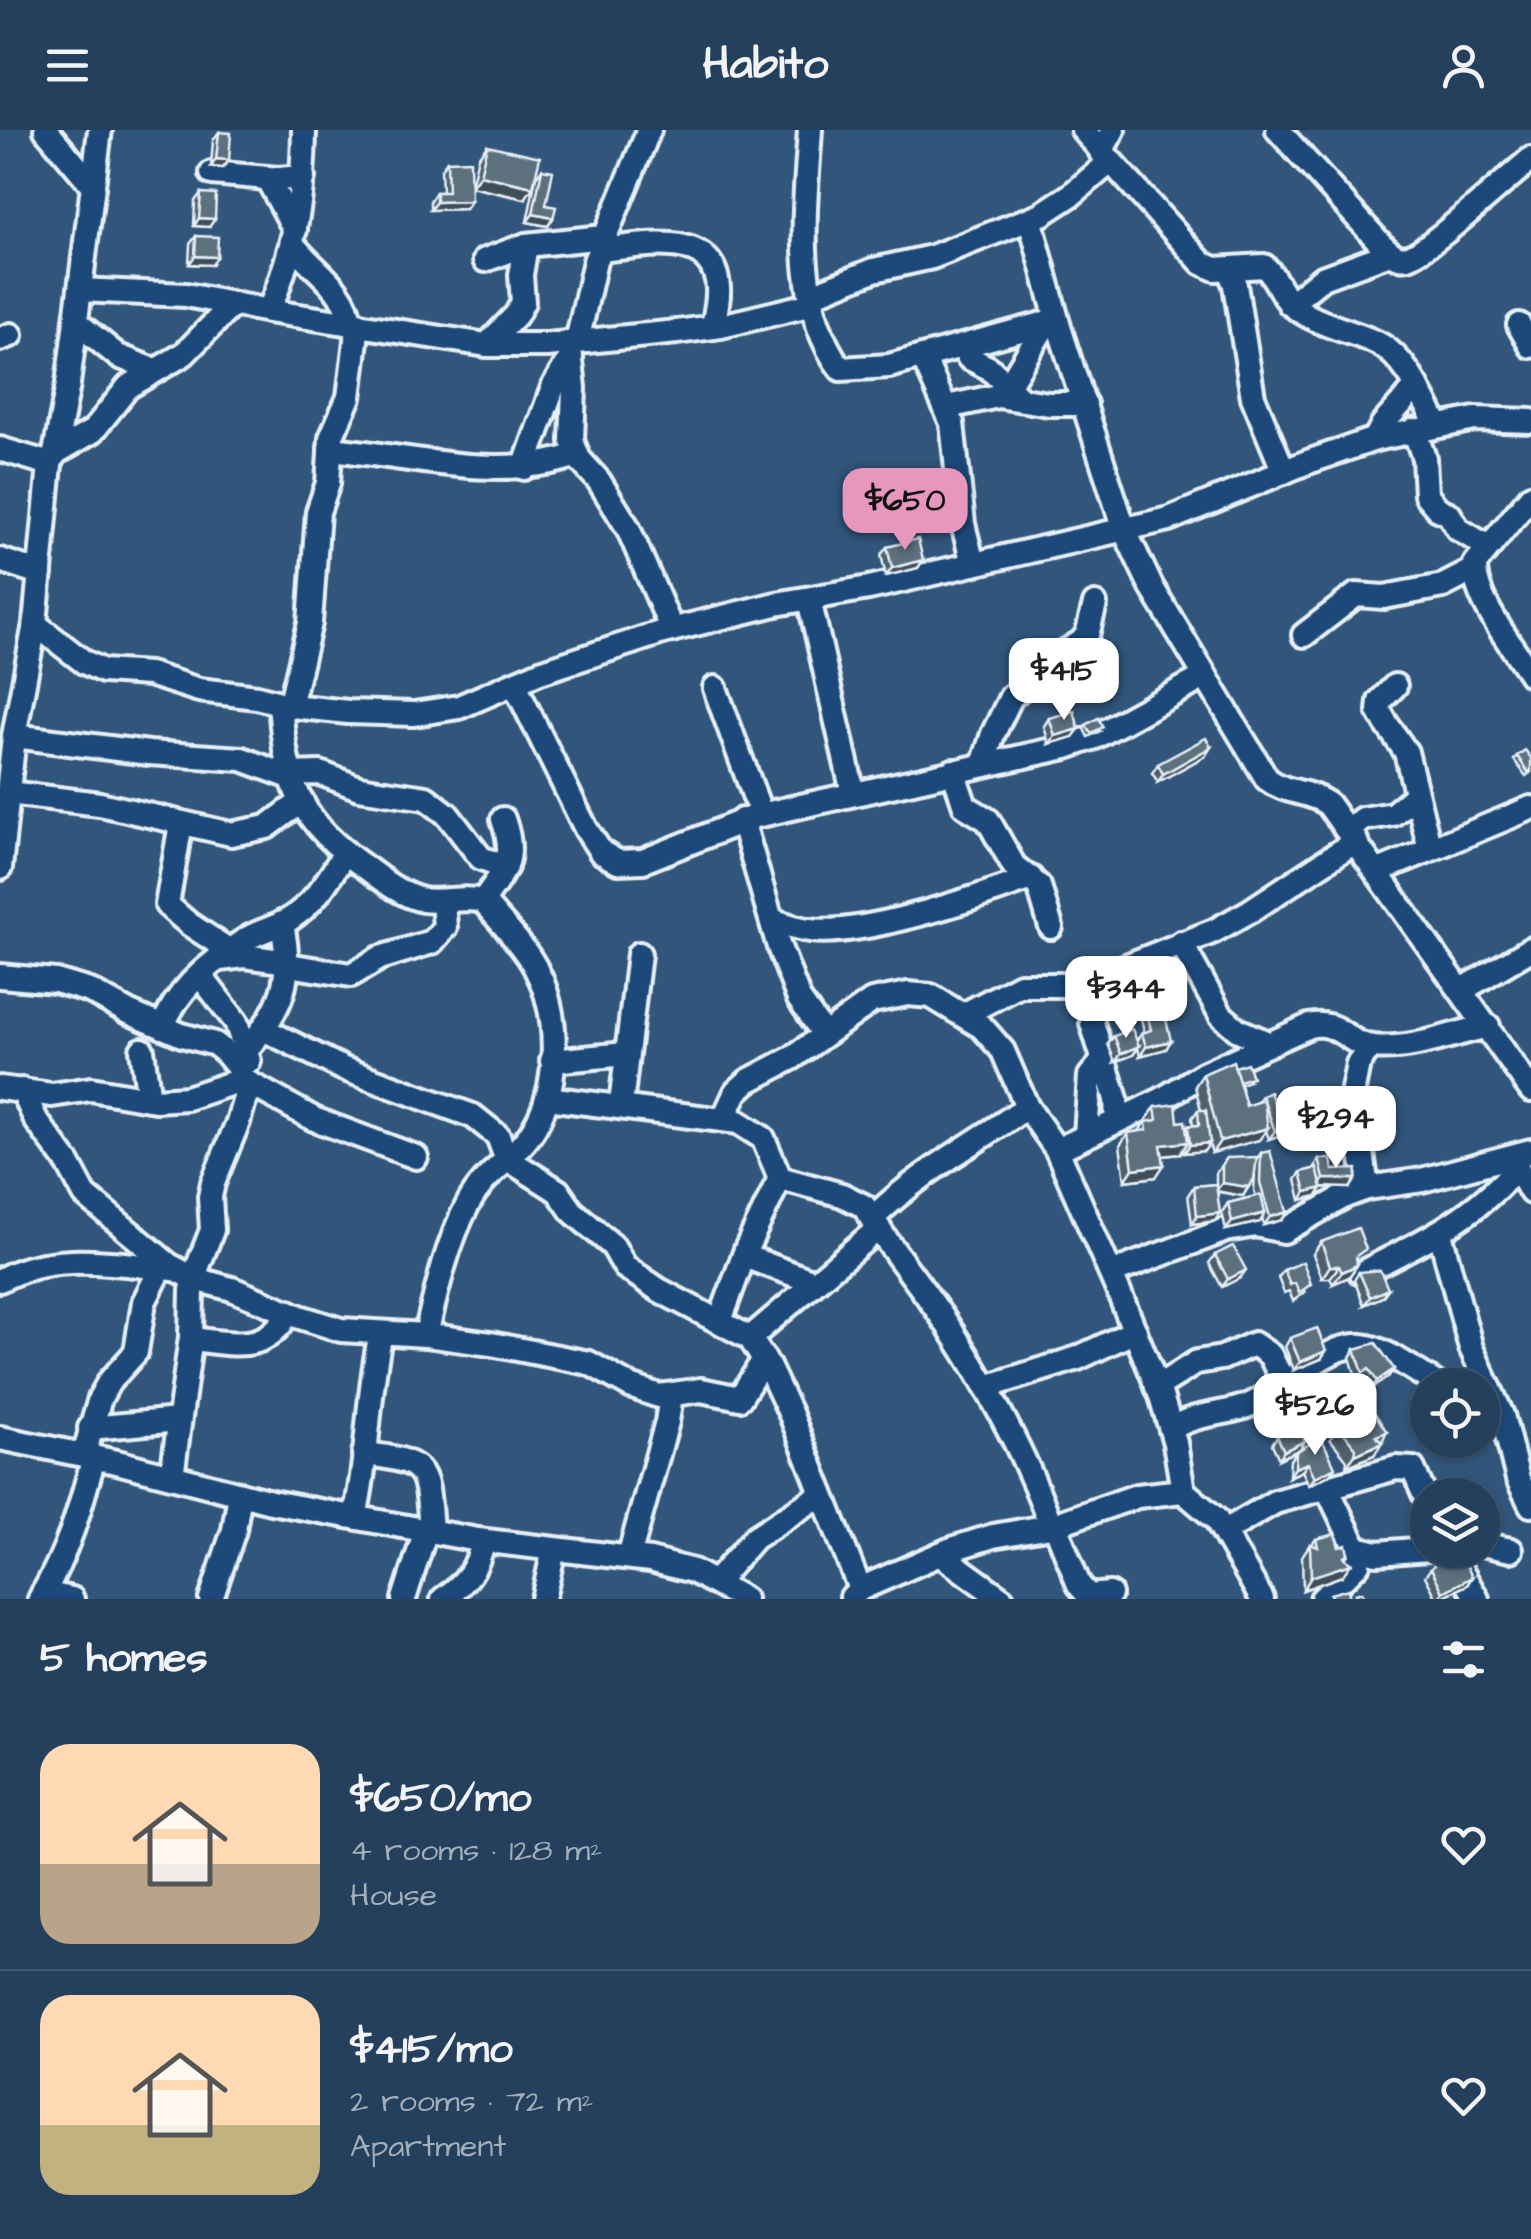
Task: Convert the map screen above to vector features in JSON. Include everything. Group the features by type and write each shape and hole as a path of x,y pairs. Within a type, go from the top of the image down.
{"street":[{"path":"46,130 93,186"},
{"path":"0,868 5,801 35,624 52,458 76,322 100,130"},
{"path":"268,312 288,265 303,177 304,130"},
{"path":"650,130 602,244 585,296 573,348 572,441 577,455 612,498 628,528 672,630"},
{"path":"810,130 805,216 812,300 816,326 841,369 889,366 1052,321"},
{"path":"1083,130 1202,263 1215,270 1264,266 1290,304 1327,325 1380,344 1417,386 1426,428 1426,495 1438,509 1449,514 1458,529 1488,547"},
{"path":"80,290 156,292 468,344 573,348 713,327 812,300 874,270 932,257 1030,219 1072,195 1105,157 1113,130"},
{"path":"1293,135 1390,253 1399,258 1412,256 1531,159"},
{"path":"212,173 303,177"},
{"path":"266,178 305,261 345,300 354,324 349,397 335,424 328,483 318,512 310,623 303,661 285,704 284,760 312,820 345,852 397,890 420,900 483,901 534,964 548,996 552,1061 547,1098 530,1134 486,1176 467,1206 426,1335"},
{"path":"1030,219 1052,321 1085,404 1124,529 1204,677 1267,780 1279,788 1311,792 1328,804 1531,1090"},
{"path":"487,344 523,302 520,275 526,246"},
{"path":"484,260 526,246 685,246 700,254 715,271 718,290 713,327"},
{"path":"1290,304 1322,278 1390,253"},
{"path":"1229,270 1235,285 1253,397 1284,472"},
{"path":"0,449 52,458 93,431 128,387 184,354 233,304"},
{"path":"947,407 1014,392 1052,321"},
{"path":"76,322 118,356 154,370"},
{"path":"1518,324 1531,346"},
{"path":"962,347 969,358 982,363 1014,392 1049,404 1085,404"},
{"path":"524,468 553,386 573,348"},
{"path":"923,357 952,423 963,524 973,564"},
{"path":"1376,439 1382,424 1417,386"},
{"path":"35,624 84,662 103,671 149,674 199,690 348,712 414,714 459,708 540,672 672,630 1169,519 1376,439 1474,420 1528,419"},
{"path":"330,449 482,467 524,468 577,455"},
{"path":"1531,496 1474,564 1481,595 1531,674"},
{"path":"0,560 40,573"},
{"path":"1304,635 1356,595 1384,598 1443,586 1474,570"},
{"path":"808,599 853,793"},
{"path":"983,766 1006,705 1060,655 1081,642 1087,635 1096,604"},
{"path":"515,685 601,852 618,862 643,862 752,818 1066,748 1095,737 1204,677"},
{"path":"1396,686 1380,701 1380,710 1406,752 1430,849"},
{"path":"715,688 752,818 772,920 799,999 823,1033"},
{"path":"14,736 148,753 242,758 290,775 320,773 359,788 426,798 447,814 481,858 506,867"},
{"path":"952,772 965,806 988,820 1014,866 1031,878 1044,898 1051,927"},
{"path":"965,1014 1020,985 1092,983 1250,912 1352,836 1362,820 1393,814 1416,795"},
{"path":"5,801 100,804 231,834 268,827 302,802"},
{"path":"1376,872 1531,808"},
{"path":"483,901 506,867 511,842 503,818"},
{"path":"181,823 167,904 214,958 233,1018 259,1039 473,1116 498,1136 506,1158 558,1192 572,1210 613,1246 624,1267 750,1338 791,1415 855,1594 940,1554 993,1536 1053,1526 1122,1500 1183,1491"},
{"path":"163,1027 176,999 214,958 282,923 312,900 345,852"},
{"path":"772,920 811,931 850,928 904,917 1031,878"},
{"path":"214,958 244,956 351,975 380,958 432,942 444,928 443,901"},
{"path":"72,1599 41,1596 77,1524 90,1428 109,1382 136,1352 144,1302 178,1272 212,1230 212,1183 245,1103 259,1039 284,991 288,964 282,923"},
{"path":"1181,942 1207,994 1229,1022 1246,1054"},
{"path":"1462,990 1531,949"},
{"path":"621,1105 639,954"},
{"path":"0,976 56,981 90,991 163,1027 220,1048 247,1084"},
{"path":"1092,983 1092,1023 1116,1099 1116,1122"},
{"path":"722,1120 736,1092 748,1081 792,1058 872,1001 908,994 931,996 982,1027 1003,1051 1027,1107 1057,1150 1111,1273 1157,1387 1174,1441 1183,1491 1225,1532 1262,1599"},
{"path":"1229,1022 1268,1043"},
{"path":"1057,1150 1268,1043 1322,1023 1370,1048 1416,1045 1488,1026"},
{"path":"220,1048 259,1039"},
{"path":"1367,1188 1352,1089 1358,1064 1370,1048"},
{"path":"142,1050 149,1099"},
{"path":"552,1061 626,1054"},
{"path":"1086,1136 1090,1076 1102,1062"},
{"path":"11,1089 52,1095 91,1089 149,1099 188,1098 232,1082 247,1084 314,1120 416,1158"},
{"path":"11,1089 62,1154 84,1195 178,1272 191,1338 172,1476"},
{"path":"547,1098 722,1120 750,1128 763,1138 780,1178 744,1256 720,1321"},
{"path":"750,1338 875,1224 892,1199 946,1157 986,1136 1027,1107"},
{"path":"1111,1273 1226,1230 1256,1225 1284,1230 1367,1188 1520,1158"},
{"path":"1520,1158 1531,1192"},
{"path":"1361,1274 1440,1233 1497,1190 1520,1158"},
{"path":"780,1178 842,1194 864,1206 949,1327 986,1388 1033,1474 1079,1586 1088,1596 1110,1594"},
{"path":"1440,1233 1479,1368"},
{"path":"744,1256 814,1282"},
{"path":"0,1280 32,1268 87,1262 178,1272 341,1330 426,1335 589,1363 630,1386 659,1396 702,1390 740,1398 764,1359"},
{"path":"191,1338 230,1343 266,1340 278,1331 290,1312"},
{"path":"986,1388 1078,1358 1135,1332"},
{"path":"355,1516 381,1333"},
{"path":"1157,1387 1197,1362 1222,1358 1254,1344 1270,1355 1284,1383"},
{"path":"1174,1441 1221,1412 1251,1404 1336,1352 1360,1345 1379,1350 1410,1368"},
{"path":"629,1557 671,1395"},
{"path":"1500,1412 1518,1479 1531,1504"},
{"path":"90,1428 179,1420"},
{"path":"0,1438 240,1494 428,1530 629,1557 693,1571 709,1587 744,1599"},
{"path":"364,1454 414,1464 425,1475 428,1530 404,1599"},
{"path":"1225,1532 1276,1502 1408,1468 1419,1478"},
{"path":"1322,1599 1358,1564 1356,1548 1328,1488"},
{"path":"211,1599 234,1530 240,1494"},
{"path":"709,1587 754,1538 822,1494"},
{"path":"442,1599 473,1572 483,1540"},
{"path":"1356,1548 1366,1552 1410,1551"},
{"path":"1500,1548 1511,1550"},
{"path":"543,1599 554,1549"},
{"path":"940,1554 1002,1599"},
{"path":"1459,1568 1476,1599"}],"building":[{"path":"219,132 231,133 229,160 216,159"},
{"path":"487,145 540,157 533,187 480,175"},
{"path":"470,160 471,201 436,202 436,192 448,192 447,161"},
{"path":"542,169 553,171 546,205 556,207 553,218 533,214"},
{"path":"201,193 216,194 215,219 199,218"},
{"path":"196,236 218,237 217,257 195,256"},
{"path":"918,539 923,560 892,568 887,547"},
{"path":"1074,711 1079,729 1055,736 1049,718"},
{"path":"1098,718 1103,727 1091,733 1086,725"},
{"path":"1206,738 1211,747 1163,774 1158,764"},
{"path":"1525,750 1531,758 1528,772 1517,756"},
{"path":"1163,1006 1171,1041 1146,1047 1142,1033 1151,1030 1146,1009"},
{"path":"1132,1029 1139,1046 1121,1054 1114,1036"},
{"path":"1233,1061 1246,1106 1264,1100 1268,1128 1220,1141 1203,1074"},
{"path":"1247,1063 1252,1077 1239,1081 1235,1067"},
{"path":"1270,1092 1278,1114 1288,1111 1293,1125 1275,1131 1262,1096"},
{"path":"1176,1104 1178,1122 1185,1121 1188,1142 1161,1145 1164,1165 1133,1169 1128,1133 1147,1130 1146,1122 1157,1120 1155,1107"},
{"path":"1198,1110 1206,1110 1210,1143 1190,1145 1188,1126 1199,1125"},
{"path":"1329,1126 1331,1139 1312,1141 1310,1129"},
{"path":"1270,1151 1287,1212 1270,1217 1260,1182 1261,1153"},
{"path":"1257,1157 1254,1179 1248,1187 1222,1183 1222,1165 1227,1158"},
{"path":"1319,1159 1331,1159 1333,1170 1357,1169 1356,1179 1324,1179"},
{"path":"1317,1168 1322,1188 1306,1192 1301,1172"},
{"path":"1216,1184 1220,1213 1197,1216 1194,1186"},
{"path":"1261,1195 1265,1213 1232,1222 1228,1203"},
{"path":"1358,1228 1366,1249 1356,1256 1357,1265 1342,1272 1339,1266 1330,1266 1321,1242"},
{"path":"1233,1246 1246,1270 1228,1279 1215,1255"},
{"path":"1303,1262 1311,1284 1299,1293 1295,1283 1290,1285 1284,1270"},
{"path":"1380,1270 1388,1289 1370,1297 1359,1272"},
{"path":"1317,1328 1326,1351 1300,1362 1290,1338"},
{"path":"1376,1343 1394,1369 1377,1381 1369,1369 1363,1373 1355,1349"},
{"path":"1323,1373 1326,1382 1335,1379 1339,1393 1305,1403 1298,1380"},
{"path":"1294,1396 1305,1421 1300,1430 1305,1441 1284,1451 1277,1436 1295,1428 1283,1401"},
{"path":"1364,1409 1374,1412 1387,1432 1376,1436 1382,1443 1355,1455 1356,1448 1339,1427 1343,1419"},
{"path":"1321,1437 1335,1467 1315,1477 1308,1463 1295,1468 1296,1452"},
{"path":"1335,1534 1339,1547 1346,1545 1348,1554 1344,1557 1351,1564 1311,1577 1310,1544 1318,1547 1316,1539"},
{"path":"1431,1568 1468,1568 1472,1577 1443,1592"},
{"path":"1348,1589 1350,1599 1332,1599 1330,1594"}]}
